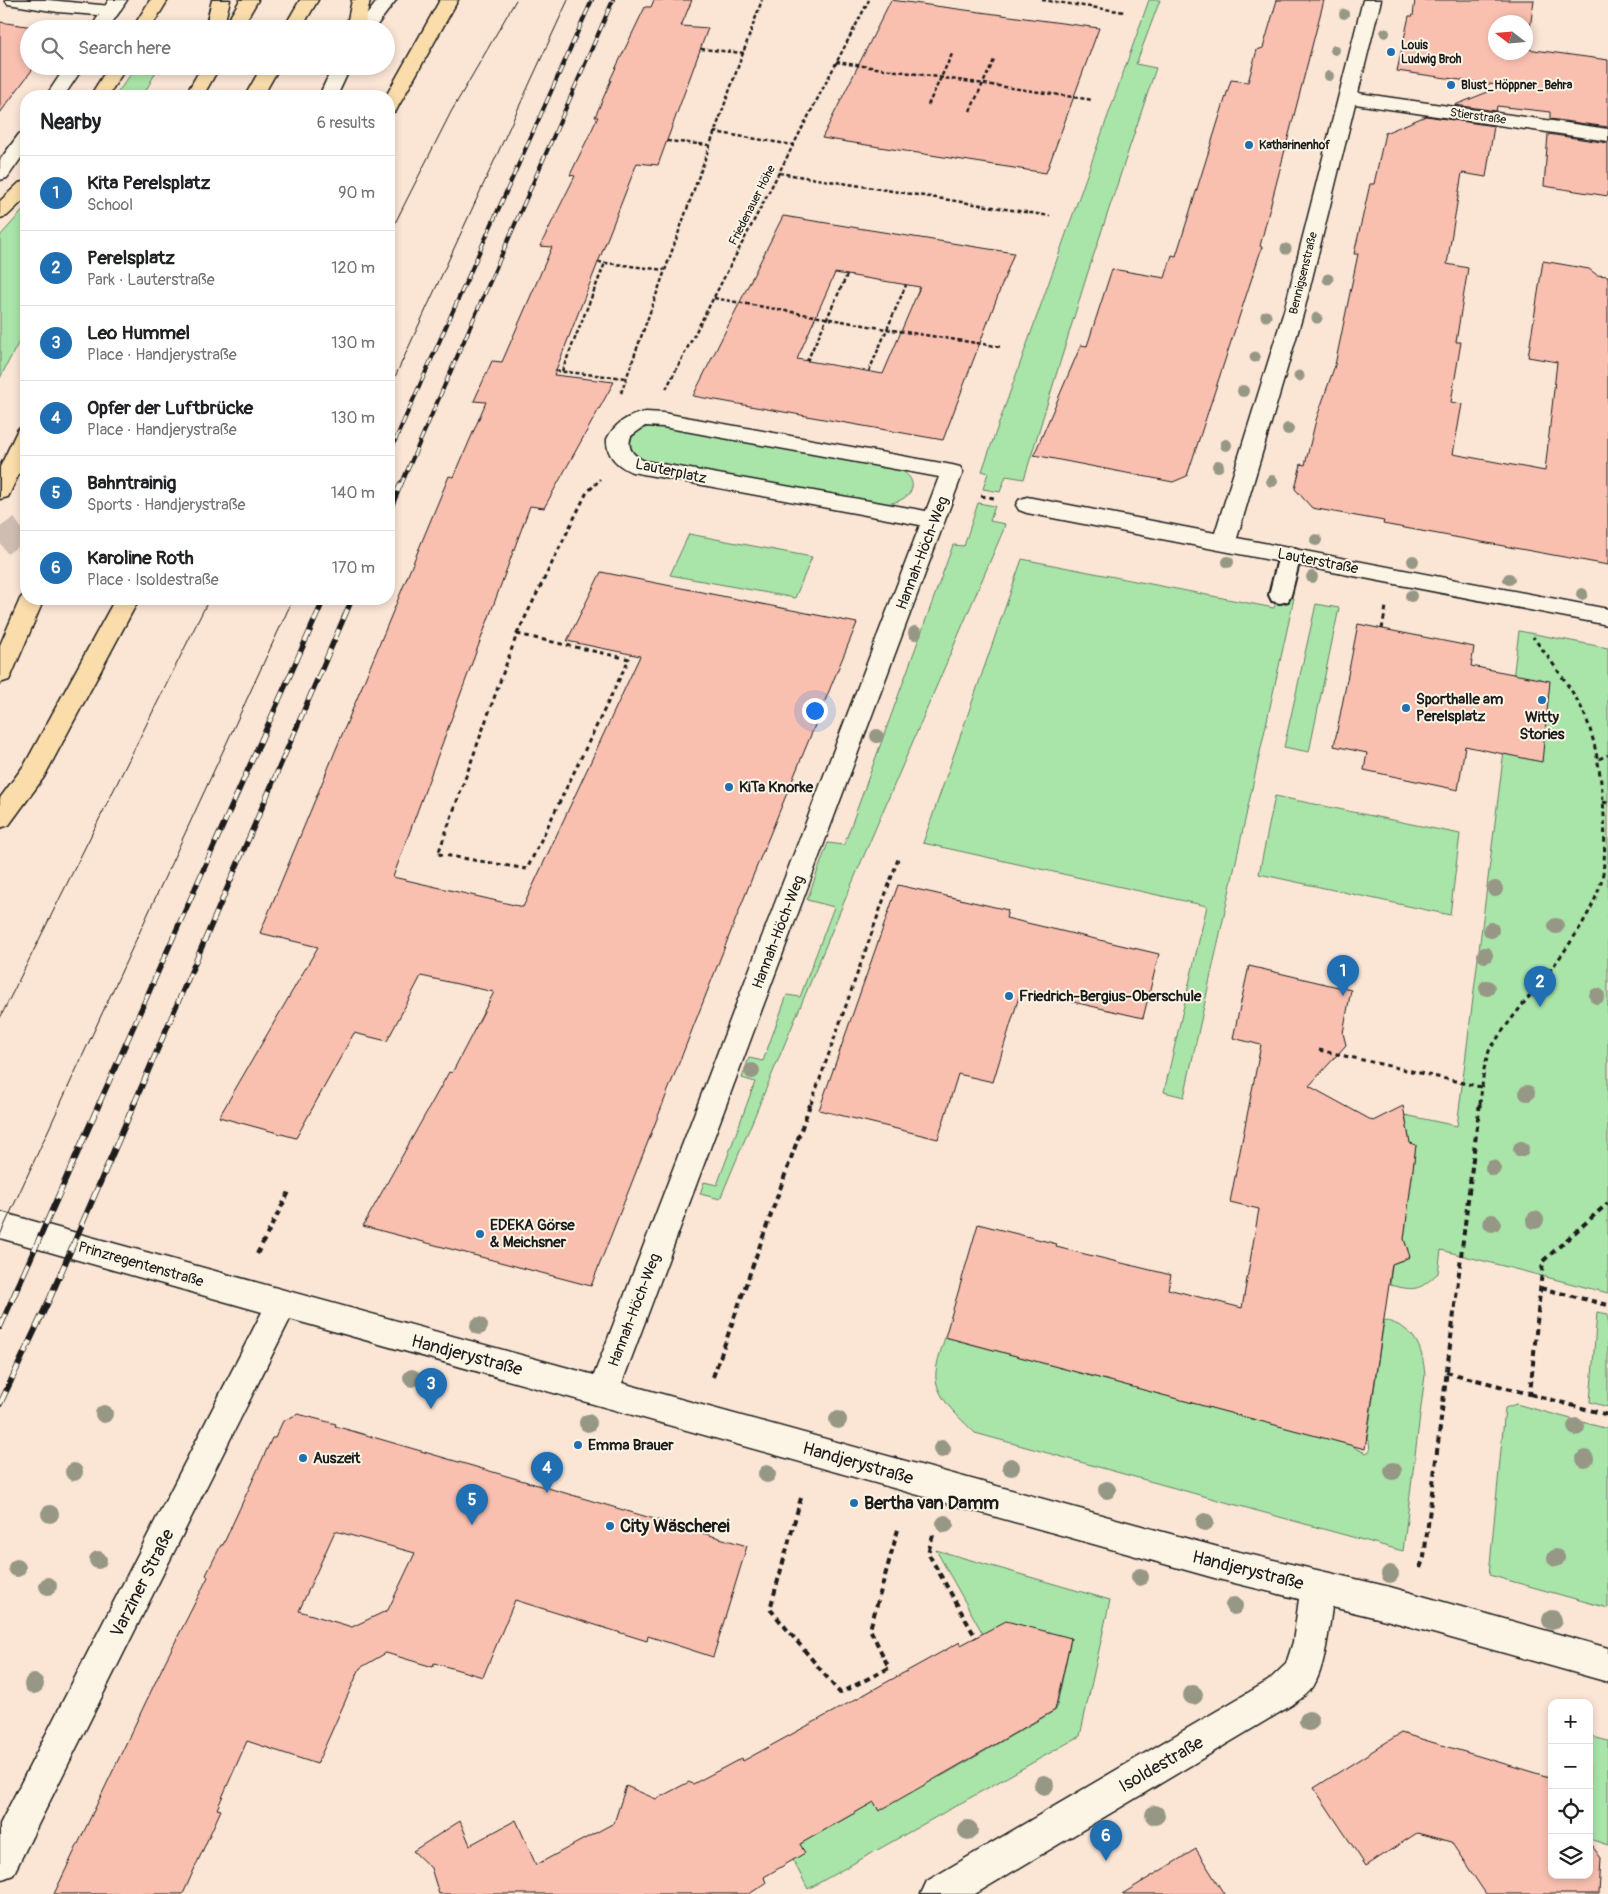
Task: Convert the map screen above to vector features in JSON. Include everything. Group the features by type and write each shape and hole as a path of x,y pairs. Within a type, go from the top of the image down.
{"highway":[{"path":"147,20 159,0"},
{"path":"216,20 221,0"},
{"path":"237,20 249,0"},
{"path":"297,20 309,0"},
{"path":"357,20 361,0"},
{"path":"395,96 449,0"},
{"path":"103,90 112,75"},
{"path":"257,90 266,75"},
{"path":"0,212 20,193"},
{"path":"0,492 20,447"},
{"path":"0,674 29,605"},
{"path":"0,818 36,770 124,605"}],"street":[{"path":"14,0 58,7 114,5"},
{"path":"372,20 387,0"},
{"name":"Bennigsenstraße","path":"1224,542 1294,311 1372,0"},
{"path":"105,20 114,5"},
{"path":"59,90 69,75"},
{"path":"331,90 338,75"},
{"name":"Stierstraße","path":"1348,97 1608,135"},
{"path":"0,174 20,146"},
{"name":"Lauterplatz","path":"643,420 626,428 620,436 617,446 620,456 629,463 934,520"},
{"name":"Hannah-Höch-Weg","path":"603,1392 952,472 643,420"},
{"name":"Lauterstraße","path":"1027,505 1608,617"},
{"name":"Prinzregentenstraße","path":"0,1224 282,1304"},
{"name":"Handjerystraße","path":"282,1304 1218,1563 1399,1606 1608,1665"},
{"name":"Varziner Straße","path":"0,1862 282,1304"},
{"name":"Isoldestraße","path":"940,1894 1280,1693 1300,1675 1310,1642 1318,1587"}],"lane":[{"path":"1280,595 1290,555"}],"path":[{"path":"643,420 619,399 762,0"},
{"name":"Friedenauer Höhe","path":"643,420 714,298 869,0"},
{"path":"1042,0 1125,12"},
{"path":"701,49 744,53"},
{"path":"928,105 953,52"},
{"path":"970,111 995,58"},
{"path":"836,62 1093,100"},
{"path":"714,132 793,145"},
{"path":"667,141 709,145"},
{"path":"778,173 1050,216"},
{"path":"598,262 664,270"},
{"path":"562,371 605,263"},
{"path":"807,361 847,275"},
{"path":"869,371 906,285"},
{"path":"714,298 827,319 1002,347"},
{"path":"556,371 626,378"},
{"path":"517,634 629,659 527,869 438,854 517,634 586,494 620,456"},
{"path":"980,496 998,499"},
{"path":"1382,629 1386,604"},
{"path":"1419,1570 1424,1557 1480,1087 1489,1051 1578,931 1602,875 1604,849 1603,802 1598,759 1592,734 1566,682 1531,634"},
{"path":"1598,759 1608,755"},
{"path":"1603,802 1608,803"},
{"path":"1604,849 1608,853"},
{"path":"713,1377 898,859"},
{"path":"1319,1050 1480,1087"},
{"path":"257,1254 289,1192"},
{"path":"1530,1394 1543,1261 1608,1203"},
{"path":"1540,1288 1608,1305"},
{"path":"1446,1372 1608,1415"},
{"path":"802,1498 770,1609 840,1693 889,1668 870,1629 899,1526"},
{"path":"932,1535 928,1553 976,1638"}],"green space":[{"path":"1149,0 1160,0 1136,64 1156,68 1087,275 1024,479 1006,476 1000,492 983,489 988,473 982,471"},
{"path":"130,75 154,75 146,90 119,90"},
{"path":"20,214 20,340 0,378 0,236"},
{"path":"653,425 897,468 911,479 911,491 901,500 884,504 646,461 632,452 630,446 631,441 638,432"},
{"path":"978,503 995,506 990,521 1005,524 1003,531 841,909 720,1199 700,1194 704,1182 717,1185 755,1082 742,1078 749,1058 763,1061 787,995 800,997 834,907 807,900 828,843 844,845 953,545 964,546"},
{"path":"689,534 812,557 795,598 670,575"},
{"path":"1022,559 1274,608 1278,595 1294,598 1184,1097 1164,1092 1207,906 923,843"},
{"path":"1316,604 1339,608 1309,752 1284,747"},
{"path":"1519,631 1608,648 1608,1293 1441,1250 1438,1273 1426,1283 1411,1289 1390,1285 1392,1264 1404,1260 1408,1250 1404,1239 1416,1145 1410,1143 1405,1115 1457,1126"},
{"path":"1275,796 1460,834 1450,915 1259,874"},
{"path":"1597,1312 1608,1314 1608,1407 1590,1402"},
{"path":"1384,1320 1395,1323 1410,1333 1415,1339 1422,1355 1425,1375 1403,1551 975,1433 943,1398 936,1381 937,1363 945,1337 1355,1446 1355,1448 1366,1453 1370,1451 1369,1441 1367,1440"},
{"path":"1516,1404 1608,1429 1608,1608 1489,1575 1505,1408"},
{"path":"936,1550 1110,1600 1080,1736 808,1889 793,1860 800,1844 874,1802 879,1811 935,1770 940,1777 1056,1710 1071,1638 983,1634"},
{"path":"1593,1737 1608,1741 1608,1845 1593,1840"}],"building":[{"path":"654,0 692,0 681,26 708,28 658,165 637,163 554,375 614,382 544,508 530,506 393,877 523,907 640,656 567,641 601,572 857,623 750,883 591,1286 363,1226 449,1072 452,1073 494,992 421,976 387,1041 354,1033 296,1138 219,1117 318,947 260,933 449,476 454,477 486,402 474,401 492,361 502,362 552,247 540,246 575,176 570,175 598,117 595,117 610,80 645,7 651,7"},
{"path":"891,0 1099,28 1046,173 822,138"},
{"path":"1277,0 1324,0 1260,246 1262,247 1187,476 1173,482 1034,455 1081,345 1087,346 1112,269 1165,278 1172,255 1176,256 1231,80 1248,82 1257,50 1263,48"},
{"path":"1415,0 1534,0 1532,15 1488,15 1488,60 1533,60 1533,50 1608,60 1608,127 1550,119 1550,112 1497,106 1496,111 1455,105 1503,86 1397,71 1409,16 1413,16"},
{"path":"0,22 20,25 20,75 28,75 0,113"},
{"path":"1426,116 1494,126 1486,177 1462,173 1447,264 1468,268 1456,342 1461,342 1451,402 1462,404 1453,454 1545,471 1557,362 1528,357 1543,261 1589,269 1597,275 1608,276 1608,565 1383,524 1384,521 1312,508 1295,489 1301,464 1305,465 1316,420 1335,365 1358,254 1354,254 1370,184 1374,184 1385,133"},
{"path":"1548,134 1608,143 1608,196 1544,186"},
{"path":"783,216 1014,253 943,440 693,396","holes":["835,273 920,287 883,374 797,359"]},
{"name":"Sporthalle am Perelsplatz","path":"1358,624 1474,647 1471,666 1550,681 1542,762 1465,746 1458,790 1364,770 1367,753 1334,746"},
{"path":"898,885 1008,910 1006,918 1159,954 1143,1018 1021,990 993,1082 958,1074 938,1139 819,1110"},
{"path":"1249,966 1351,990 1343,1033 1346,1045 1309,1086 1373,1121 1403,1106 1410,1143 1416,1145 1404,1239 1410,1257 1392,1264 1365,1449 945,1337 978,1224 1057,1244 1056,1247 1171,1275 1168,1289 1242,1308 1259,1209 1230,1202 1261,1045 1233,1038"},
{"path":"298,1414 336,1424 335,1426 747,1546 713,1657 648,1636 647,1641 515,1600 483,1677 434,1663 433,1667 386,1653 360,1668 317,1764 247,1741 217,1809 221,1810 183,1894 54,1894 165,1662 208,1577 206,1575 221,1545 223,1545 272,1438 275,1438 283,1421","holes":["335,1531 415,1553 388,1610 352,1627 299,1611"]},
{"path":"1006,1621 1071,1638 1055,1710 879,1811 874,1802 800,1844 805,1853 764,1877 766,1883 749,1894 439,1894 431,1868 413,1851 460,1821 470,1845 516,1820 536,1865 614,1823 626,1786 656,1799 689,1782 693,1784 742,1758 743,1761 960,1642 961,1645"},
{"path":"1401,1733 1548,1777 1548,1879 1593,1879 1593,1847 1601,1858 1599,1894 1486,1894 1451,1842 1417,1833 1366,1866 1314,1788"},
{"path":"1196,1849 1224,1894 1122,1894"}],"tunnel":[{"path":"0,543 20,529"}],"tram line":[{"path":"395,223 451,112 516,0"},
{"path":"395,377 568,0"},
{"path":"0,1018 206,605"},
{"path":"0,1235 290,605"}],"railway":[{"path":"395,441 592,0"},
{"path":"401,485 613,0"},
{"path":"395,498 401,483"},
{"path":"99,1104 321,605"},
{"path":"134,1104 349,605"},
{"path":"0,1327 100,1102"},
{"path":"0,1404 50,1298 135,1102"}],"place":[{"name":"Louis Ludwig Broh","path":"1391,52"},
{"name":"Blust_Höppner_Behra","path":"1451,85"},
{"name":"Katharinenhof","path":"1249,145"},
{"name":"Witty Stories","path":"1542,700"},
{"name":"Sporthalle am Perelsplatz","path":"1406,708"},
{"name":"KiTa Knorke","path":"729,787"},
{"name":"Friedrich-Bergius-Oberschule","path":"1009,996"},
{"name":"Kita Perelsplatz","path":"1343,996"},
{"name":"Perelsplatz","path":"1540,1007"},
{"name":"EDEKA Görse & Meichsner","path":"480,1234"},
{"name":"Leo Hummel","path":"431,1409"},
{"name":"Emma Brauer","path":"578,1445"},
{"name":"Auszeit","path":"303,1458"},
{"name":"Opfer der Luftbrücke","path":"547,1493"},
{"name":"Bertha van Damm","path":"854,1503"},
{"name":"Bahntrainig","path":"472,1525"},
{"name":"City Wäscherei","path":"610,1526"},
{"name":"Karoline Roth","path":"1106,1861"}]}
